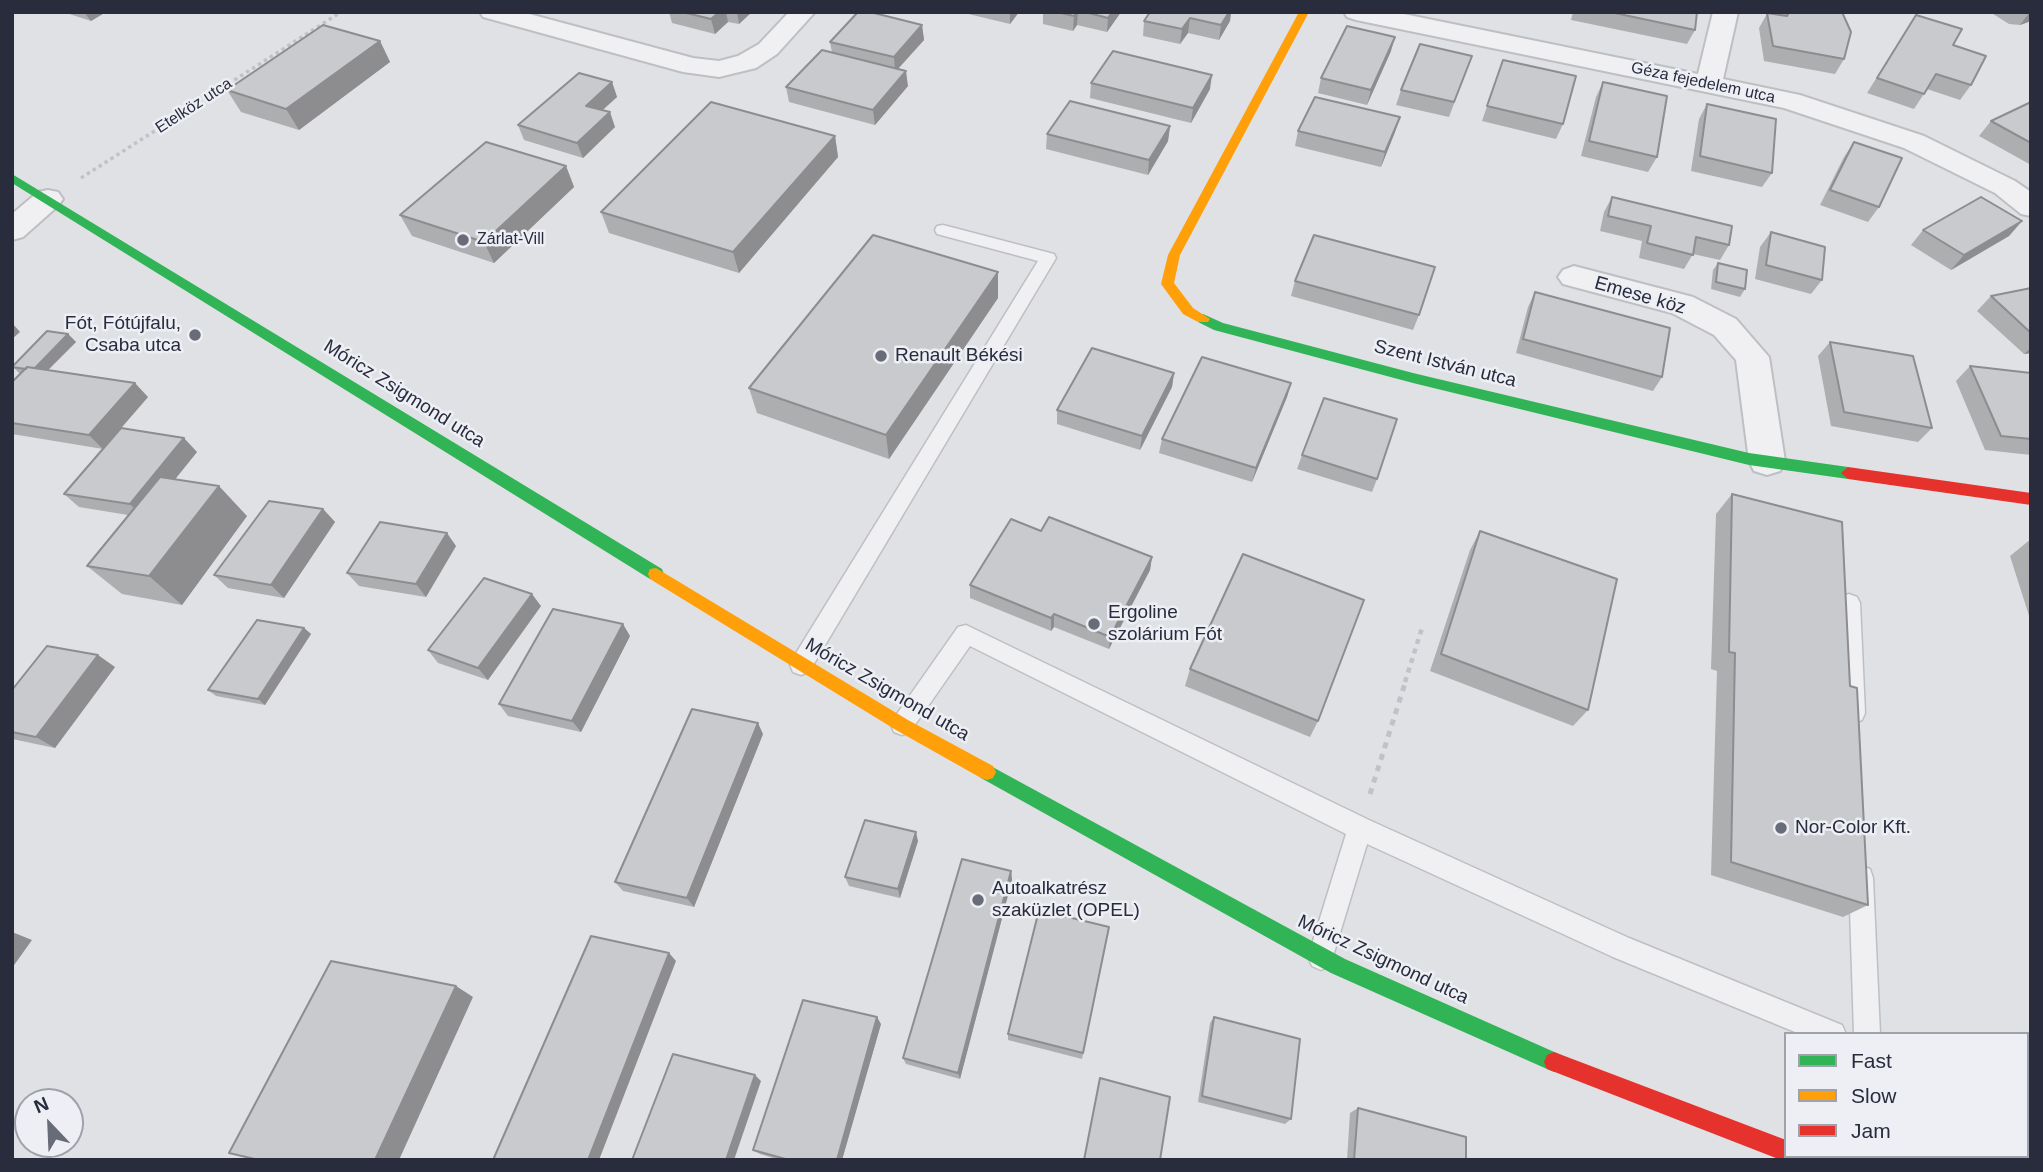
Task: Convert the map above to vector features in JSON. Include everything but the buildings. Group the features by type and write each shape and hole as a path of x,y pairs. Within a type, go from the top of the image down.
{"street":[{"path":"492,12 692,66 719,69 747,62 768,49 803,12"},
{"name":"Szent István utca","path":"1304,12 1174,255 1167,284 1188,312 1219,327 1400,375 1767,461 2031,499"},
{"name":"Géza fejedelem utca","path":"1356,12 1790,101 1914,142 2005,187 2031,207"},
{"path":"1709,83 1726,12"},
{"name":"Móricz Zsigmond utca","path":"12,178 801,665 902,725 1321,957 1574,1071 1784,1150"},
{"path":"12,230 48,199"},
{"name":"Emese köz","path":"1574,277 1682,306 1725,327 1752,357 1767,461"}],"lane":[{"path":"801,665 1048,258 943,230"},
{"path":"1849,603 1855,742"},
{"path":"902,725 966,634 1360,828 1622,948 1828,1032"},
{"path":"1321,957 1360,828"},
{"path":"1860,853 1867,1032"}],"path":[{"name":"Etelköz utca","path":"48,199 341,12"},
{"path":"1360,828 1422,628"}],"traffic: fast":[{"path":"12,178 656,574"},
{"path":"1203,319 1219,327 1413,378 1749,459 1848,473"},
{"path":"987,772 1338,966 1554,1062"}],"traffic: slow":[{"path":"1203,319 1188,311 1167,284 1174,255 1304,12"},
{"path":"656,574 902,725 987,772"}],"traffic: jam":[{"path":"1848,473 2031,499"},
{"path":"1554,1062 1784,1150"}],"place":[{"name":"Zárlat-Vill","path":"463,240"},
{"name":"Fót, Fótújfalu, Csaba utca","path":"195,335"},
{"name":"Renault Békési","path":"881,356"},
{"name":"Ergoline szolárium Fót","path":"1094,624"},
{"name":"Nor-Color Kft.","path":"1781,828"},
{"name":"Autoalkatrész szaküzlet (OPEL)","path":"978,900"}]}
